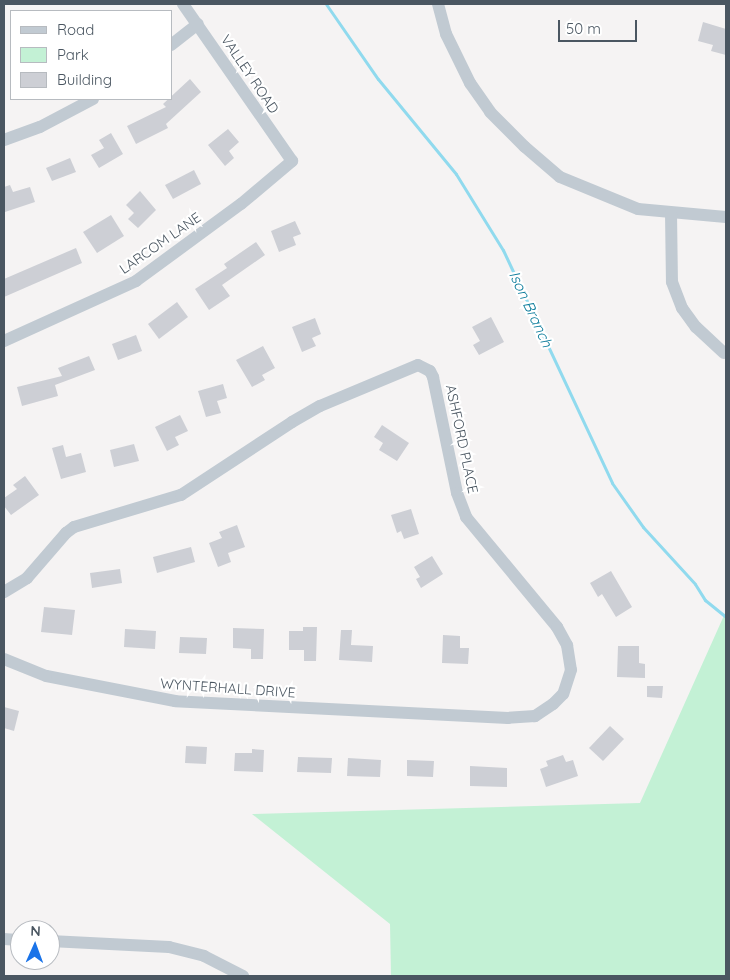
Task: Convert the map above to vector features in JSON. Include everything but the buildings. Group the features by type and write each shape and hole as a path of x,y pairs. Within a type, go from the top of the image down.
{"street":[{"name":"VALLEY ROAD","path":"183,4 292,161"},
{"path":"438,4 446,34 470,83 490,112 525,147 560,177 600,196 638,209 726,217"},
{"path":"172,43 198,24"},
{"path":"4,140 40,127 91,100"},
{"name":"LARCOM LANE","path":"4,341 136,281 241,204 292,161"},
{"path":"672,213 672,282 682,308 696,327 724,353"},
{"name":"ASHFORD PLACE","path":"4,592 36,569 58,541 74,527 181,495 320,406 410,368 424,367 436,385 457,494 466,517 557,627 567,645 571,670 563,694 535,716 508,718 384,713"},
{"name":"WYNTERHALL DRIVE","path":"4,659 22,668 70,682 175,701 384,713"},
{"path":"60,942 169,947 204,956 243,976"}],"green space":[{"path":"726,611 726,976 391,976 390,924 252,814 640,803"}],"waterway":[{"name":"Ison Branch","path":"326,4 378,79 456,174 503,250 612,483 643,527 695,584 705,600 726,617"}]}
